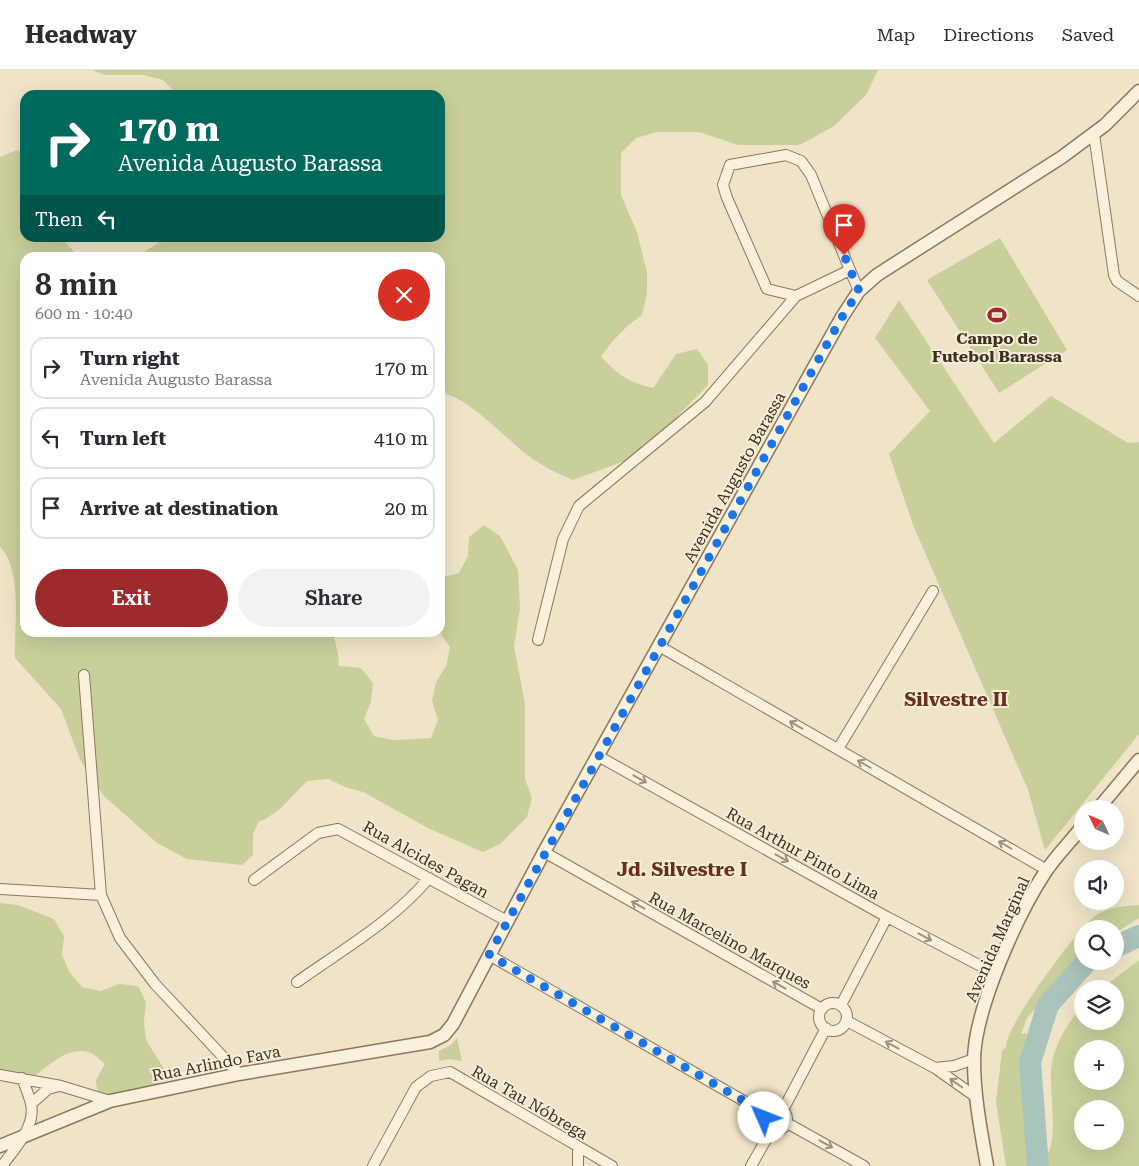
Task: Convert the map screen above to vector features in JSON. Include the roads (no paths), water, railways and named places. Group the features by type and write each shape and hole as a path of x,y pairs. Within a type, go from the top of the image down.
{"street":[{"name":"Avenida Augusto Barassa","path":"444,1035 452,1024 544,852 842,317 859,291 877,275 1062,157 1094,134 1138,94"},
{"path":"1094,134 1114,275 1117,281 1139,296"},
{"path":"796,296 767,289 726,198 723,185 730,165 786,155 801,161 811,175 859,291"},
{"path":"538,640 563,539 579,506 704,402 796,296 850,270"},
{"path":"838,749 932,591"},
{"path":"659,646 1047,870"},
{"path":"84,675 101,896 120,938 155,984 239,1074"},
{"name":"Rua Arthur Pinto Lima","path":"598,756 996,974"},
{"path":"1106,800 1139,760"},
{"name":"Rua Alcides Pagan","path":"254,880 318,833 338,829 507,921"},
{"name":"Avenida Marginal","path":"987,1166 976,1097 974,1060 979,1020 996,974 1030,897 1047,870 1074,837"},
{"name":"Rua Marcelino Marques","path":"544,852 822,1009"},
{"path":"297,982 393,914 412,898 429,878"},
{"path":"0,890 101,896"},
{"path":"841,1005 887,916"},
{"path":"489,955 765,1113"},
{"path":"831,1003 841,1005 847,1015 847,1021 840,1029 835,1031 826,1028 820,1019 822,1009 831,1003"},
{"path":"847,1021 935,1068 976,1097"},
{"path":"783,1110 826,1028"},
{"name":"Rua Arlindo Fava","path":"0,1146 110,1101 239,1074 430,1042 444,1035"},
{"path":"935,1068 954,1066 974,1060"},
{"name":"Rua Tau Nóbrega","path":"373,1166 416,1087 431,1076 450,1072 612,1166"},
{"path":"0,1075 60,1086 110,1101"},
{"path":"2,1166 22,1137 32,1115 31,1104 22,1078"},
{"path":"31,1104 48,1089 60,1086"},
{"path":"777,1107 783,1110 787,1116 787,1123 784,1128 778,1131 771,1131 764,1123 765,1113 770,1108 777,1107"},
{"path":"787,1123 864,1166"},
{"path":"750,1166 771,1131"},
{"path":"578,1147 578,1166"}],"waterway":[{"path":"1124,943 1139,936"},
{"path":"1038,1166 1030,1062 1048,1005 1079,970"}],"place":[{"name":"Campo de Futebol Barassa","path":"997,315"}],"district":[{"name":"Silvestre II","path":"956,699"},
{"name":"Jd. Silvestre I","path":"682,869"}]}
